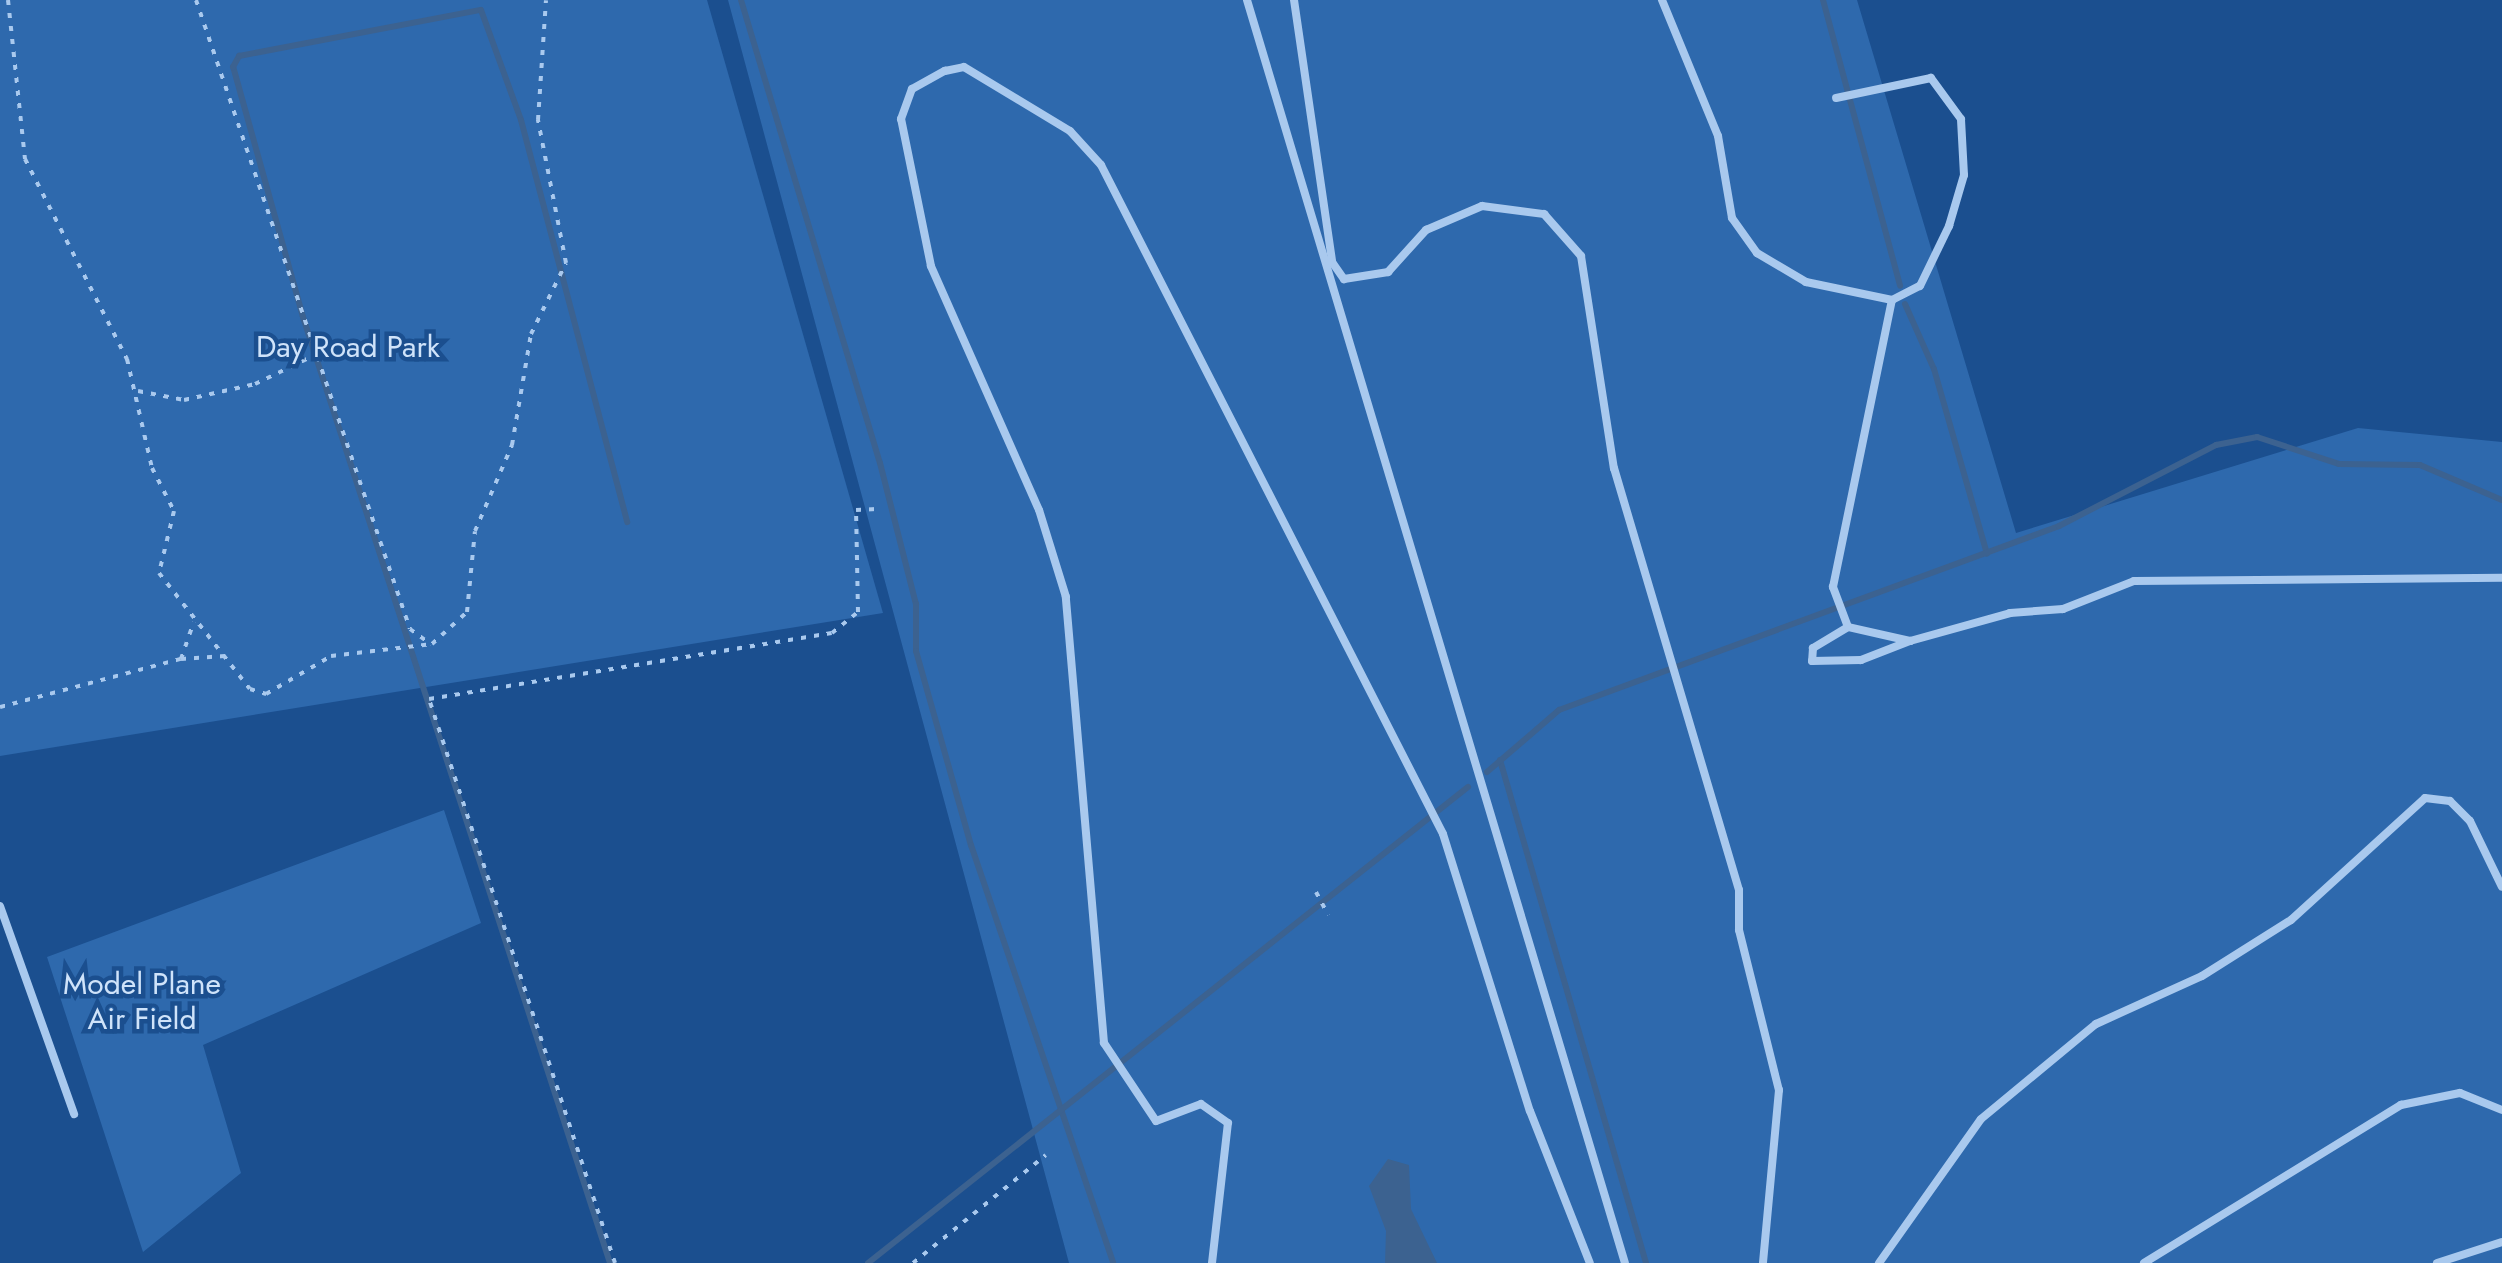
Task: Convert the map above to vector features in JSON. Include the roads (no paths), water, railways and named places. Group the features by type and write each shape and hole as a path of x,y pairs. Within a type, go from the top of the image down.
{"lane":[{"path":"1246,0 1625,1263"},
{"path":"1294,0 1332,262 1344,280 1388,272 1426,230 1482,206 1544,214 1568,232 1581,256 1614,468 1663,650 1739,890 1739,930 1780,1090 1763,1263"},
{"path":"1662,0 1718,136 1732,218 1757,253 1806,282 1892,300 1920,286 1949,226 1964,175 1961,119 1931,78 1836,98"},
{"path":"1212,1263 1228,1124 1220,1109 1201,1104 1156,1122 1104,1043 1066,597 1040,510 930,266 900,119 903,101 926,78 964,67 1094,155 1376,690 1422,802 1436,824 1590,1263"},
{"path":"1846,622 1836,593 1892,300"},
{"path":"1846,622 1813,648 1812,662 1862,660 1910,641 2010,612 2062,609 2134,581 2502,578"},
{"path":"1846,622 1910,641"},
{"path":"1879,1263 1981,1118 2096,1024 2202,976 2290,920 2425,798 2450,801 2470,821 2502,887"},
{"path":"0,906 74,1114"},
{"path":"2144,1263 2402,1104 2460,1093 2502,1110"},
{"path":"2436,1263 2502,1242"}],"waterway":[{"path":"741,0 880,463 916,604 916,651 971,845 1113,1263"},
{"path":"1823,0 1900,286"},
{"path":"610,1263 303,317 233,67 239,56 481,10 521,120 627,522"},
{"path":"1905,304 1934,369 1987,554"},
{"path":"1487,772 1559,710 2059,526 2216,445 2257,437 2339,464 2420,465 2502,500"},
{"path":"1500,760 1646,1263"},
{"path":"868,1263 1468,787"}],"park label":[{"name":"Day Road Park","path":"348,347"},
{"name":"Model Plane Air Field","path":"142,1001"}]}
